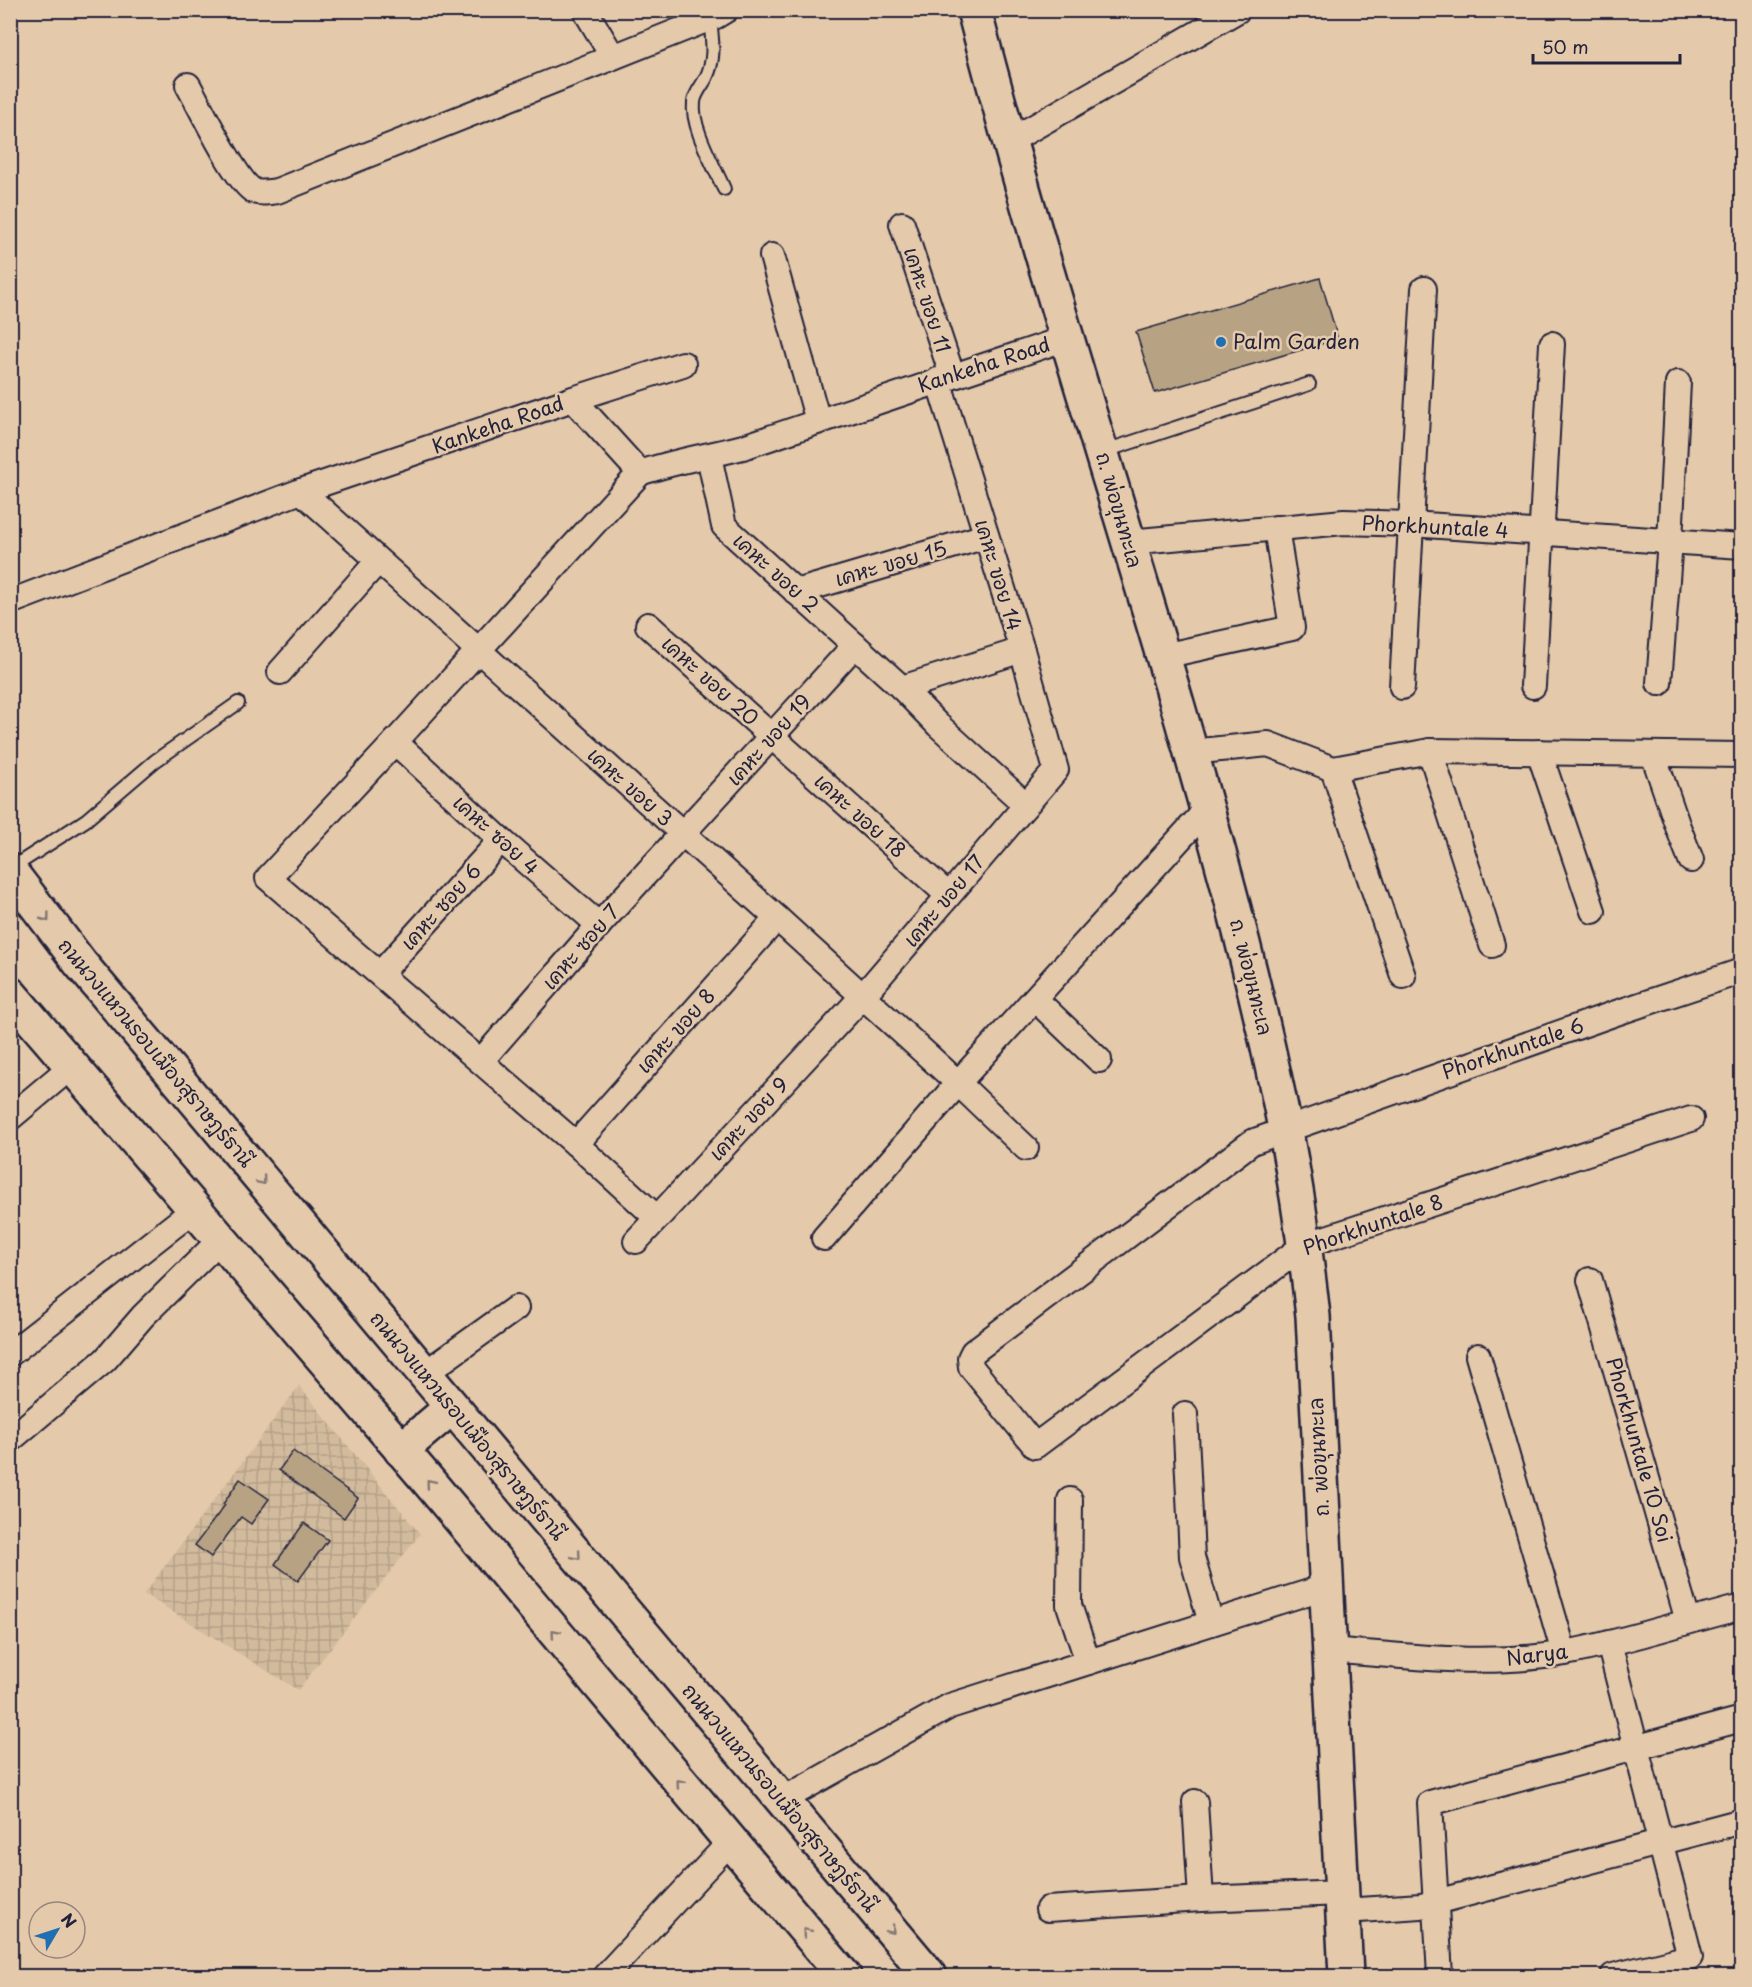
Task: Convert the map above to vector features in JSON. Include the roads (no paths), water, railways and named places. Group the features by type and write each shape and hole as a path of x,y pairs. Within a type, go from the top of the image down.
{"main road":[{"name":"ถ. พ่อขุนทะเล","path":"974,10 1008,142 1208,809 1251,971 1285,1128 1305,1245 1313,1316 1346,1977"},
{"name":"ถนนวงแหวนรอบเมืองสุราษฎร์ธานี","path":"10,870 80,963 930,1977"},
{"path":"12,1000 72,1066 401,1450 844,1977"},
{"path":"401,1450 452,1407"}],"street":[{"path":"585,10 613,57"},
{"path":"1008,142 1238,10"},
{"path":"188,85 238,175 250,189 263,192 277,190 718,15"},
{"name":"เคหะ ขอย 11","path":"902,224 945,378"},
{"path":"772,256 818,421"},
{"path":"1402,687 1424,288"},
{"name":"Kankeha Road","path":"10,602 301,491 573,399 640,473 669,463 743,447 1066,338"},
{"path":"1533,686 1552,344"},
{"path":"573,399 683,364"},
{"name":"เคหะ ขอย 14","path":"945,378 986,536 1022,650 1056,770"},
{"path":"1659,682 1670,541 1678,383"},
{"name":"เคหะ ขอย 2","path":"709,456 724,526 855,645"},
{"path":"640,473 268,878 576,1144 657,1218"},
{"name":"เคหะ ขอย 3","path":"301,491 777,918 1026,1148"},
{"name":"Phorkhuntale 4","path":"1129,542 1344,522 1410,524 1742,546"},
{"path":"1163,656 1292,628 1275,528"},
{"name":"เคหะ ขอย 15","path":"796,592 986,536"},
{"path":"280,672 378,561"},
{"name":"เคหะ ขอย 20","path":"648,625 772,737"},
{"path":"855,645 1026,805"},
{"name":"เคหะ ขอย 19","path":"682,834 855,645"},
{"path":"902,688 1022,650"},
{"name":"เคหะ ขอย 18","path":"772,737 948,895"},
{"name":"เคหะ ซอย 4","path":"395,742 599,926"},
{"path":"1191,752 1268,744 1333,769 1430,751 1742,755"},
{"path":"1430,751 1492,945"},
{"path":"1539,752 1593,911"},
{"path":"1653,754 1691,860"},
{"path":"1333,769 1403,976"},
{"name":"เคหะ ขอย 17","path":"862,997 1056,770"},
{"path":"824,1238 958,1083 1208,809"},
{"name":"เคหะ ซอย 7","path":"481,1061 682,834"},
{"name":"เคหะ ซอย 6","path":"380,974 501,840"},
{"name":"เคหะ ขอย 8","path":"576,1144 777,918"},
{"name":"Phorkhuntale 6","path":"1035,1446 971,1367 970,1358 973,1352 1252,1142 1285,1128 1742,971"},
{"name":"เคหะ ขอย 9","path":"636,1241 862,997"},
{"path":"1035,999 1099,1060"},
{"path":"10,1118 72,1066"},
{"name":"Phorkhuntale 8","path":"1035,1446 1305,1245 1691,1119"},
{"path":"10,1354 195,1209"},
{"path":"10,1440 105,1360 143,1316 221,1239"},
{"name":"Phorkhuntale 10 Soi","path":"1590,1280 1688,1621"},
{"path":"424,1374 516,1308"},
{"path":"1478,1356 1564,1653"},
{"path":"1185,1414 1192,1557 1211,1623"},
{"path":"1070,1500 1070,1605 1088,1662"},
{"path":"782,1800 950,1706 1325,1587"},
{"name":"Narya","path":"1328,1650 1455,1661 1518,1659 1564,1653 1609,1643 1742,1607"},
{"path":"1609,1643 1690,1957 1613,1977"},
{"path":"1440,1977 1431,1803 1635,1746 1742,1719"},
{"path":"1195,1802 1201,1899"},
{"path":"1048,1910 1201,1899 1421,1906 1742,1821"},
{"path":"605,1977 730,1842"}],"lane":[{"path":"718,15 714,50 706,77 694,102 697,128 724,189"},
{"path":"1102,452 1309,384"},
{"path":"10,870 86,820 155,761 238,704"}],"place":[{"name":"Palm Garden","path":"1221,342"}]}
